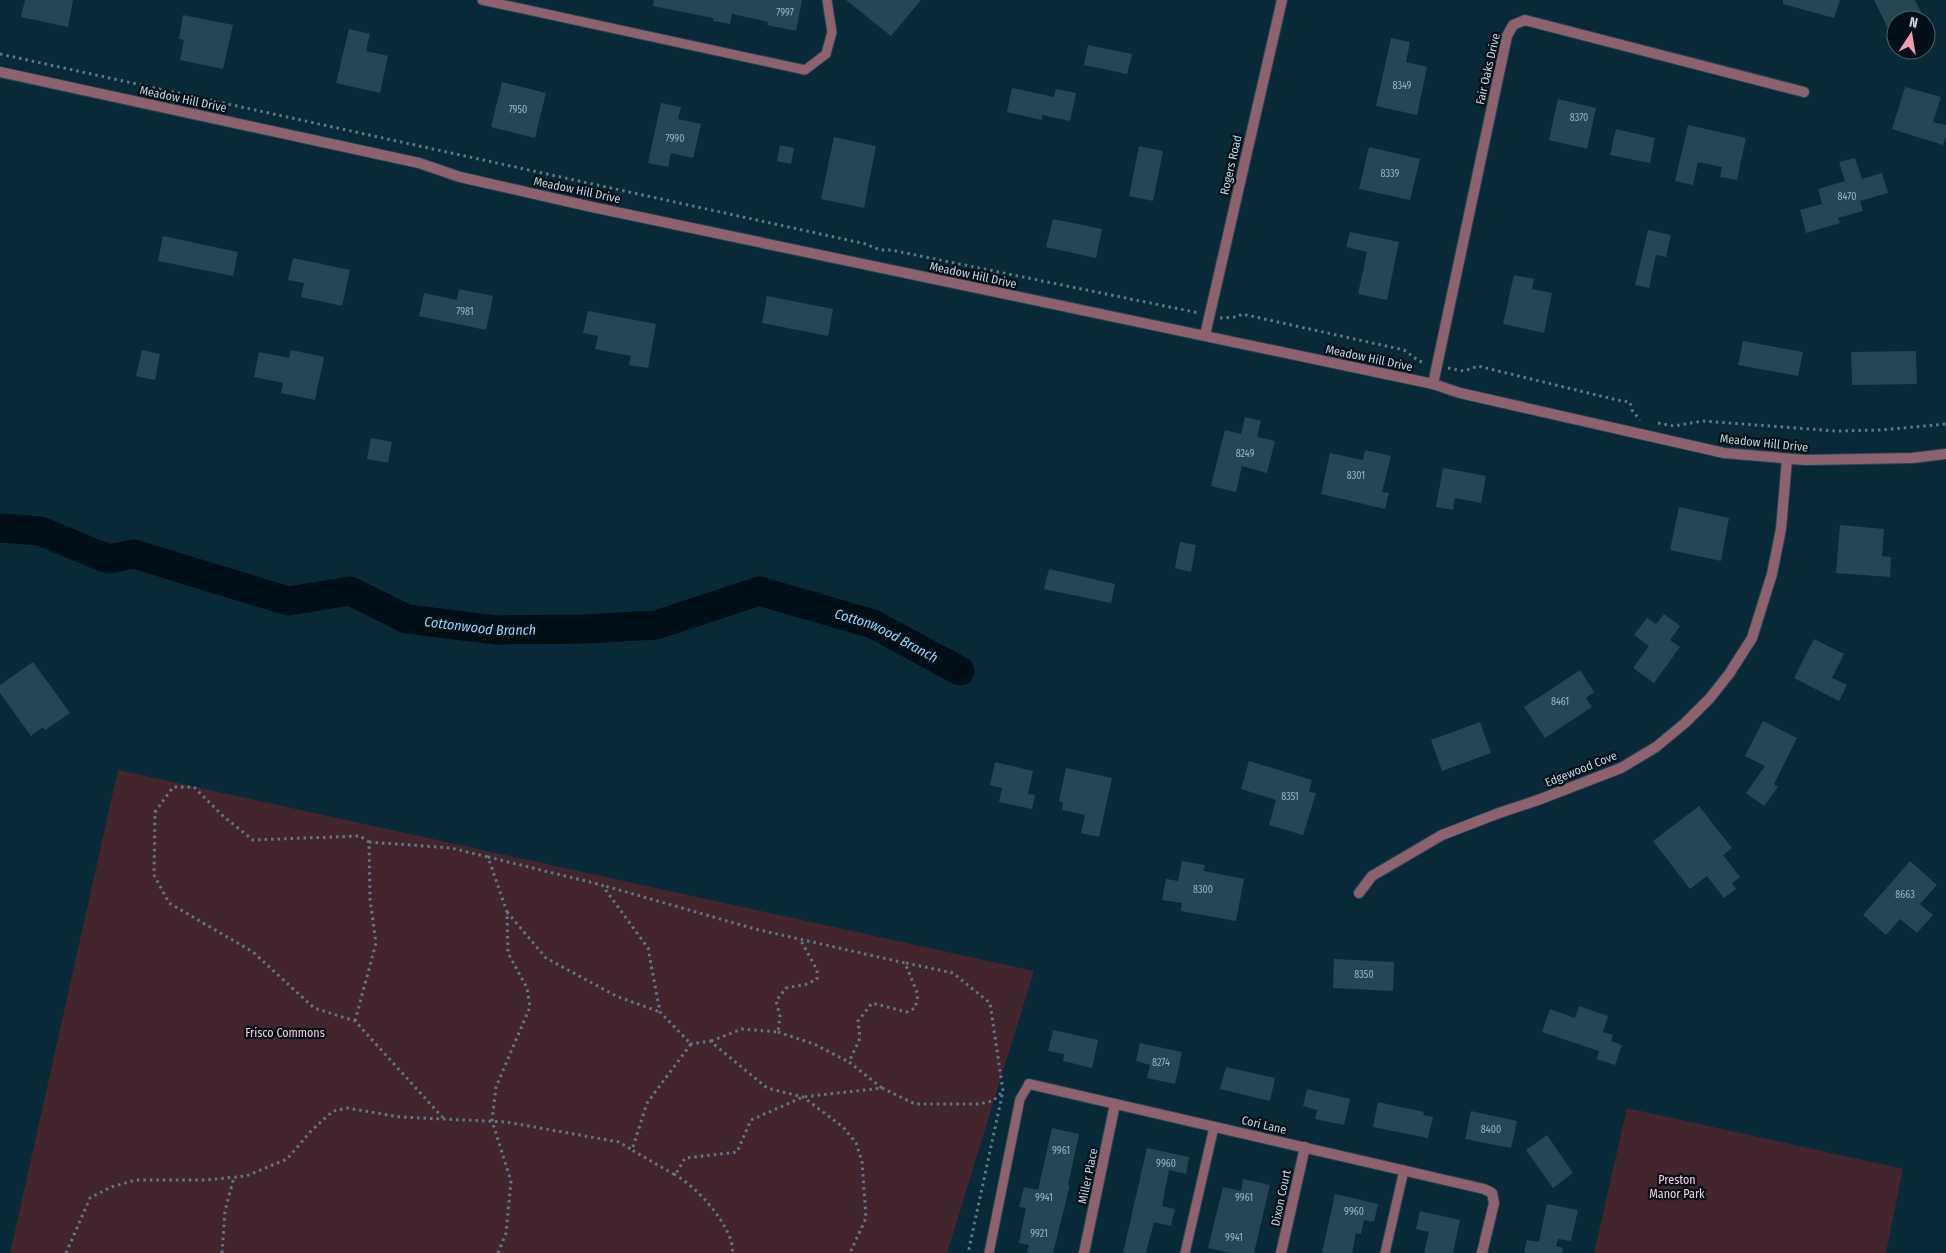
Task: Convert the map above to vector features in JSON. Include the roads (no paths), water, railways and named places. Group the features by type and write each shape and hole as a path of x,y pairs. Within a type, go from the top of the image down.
{"street":[{"name":"Rogers Road","path":"1205,335 1282,0"},
{"name":"Fair Oaks Drive","path":"1433,384 1507,36 1514,25 1525,20 1804,92"},
{"name":"Meadow Hill Drive","path":"0,72 419,163 460,177 592,207 1433,384 1460,393 1724,453 1787,460 1868,460 1946,454"},
{"name":"Edgewood Cove","path":"1359,892 1372,876 1442,835 1621,768 1656,747 1710,698 1729,674 1752,638 1772,574 1781,529 1787,460"},
{"name":"Cori Lane","path":"1029,1084 1484,1189 1492,1193 1494,1203 1482,1253"},
{"name":"Miller Place","path":"1084,1253 1115,1104"},
{"name":"Dixon Court","path":"1281,1253 1305,1147"}],"lane":[{"path":"482,0 804,70 826,54 832,32 827,0"},
{"path":"989,1253 1020,1099 1029,1084"},
{"path":"1186,1253 1214,1127"},
{"path":"1385,1253 1404,1170"}],"waterway":[{"name":"Cottonwood Branch","path":"0,528 40,531 108,559 134,554 288,601 350,591 407,619 496,630 584,629 656,625 759,591 873,624 960,671"}],"park label":[{"name":"Frisco Commons","path":"285,1033"},
{"name":"Preston Manor Park","path":"1677,1187"}]}
